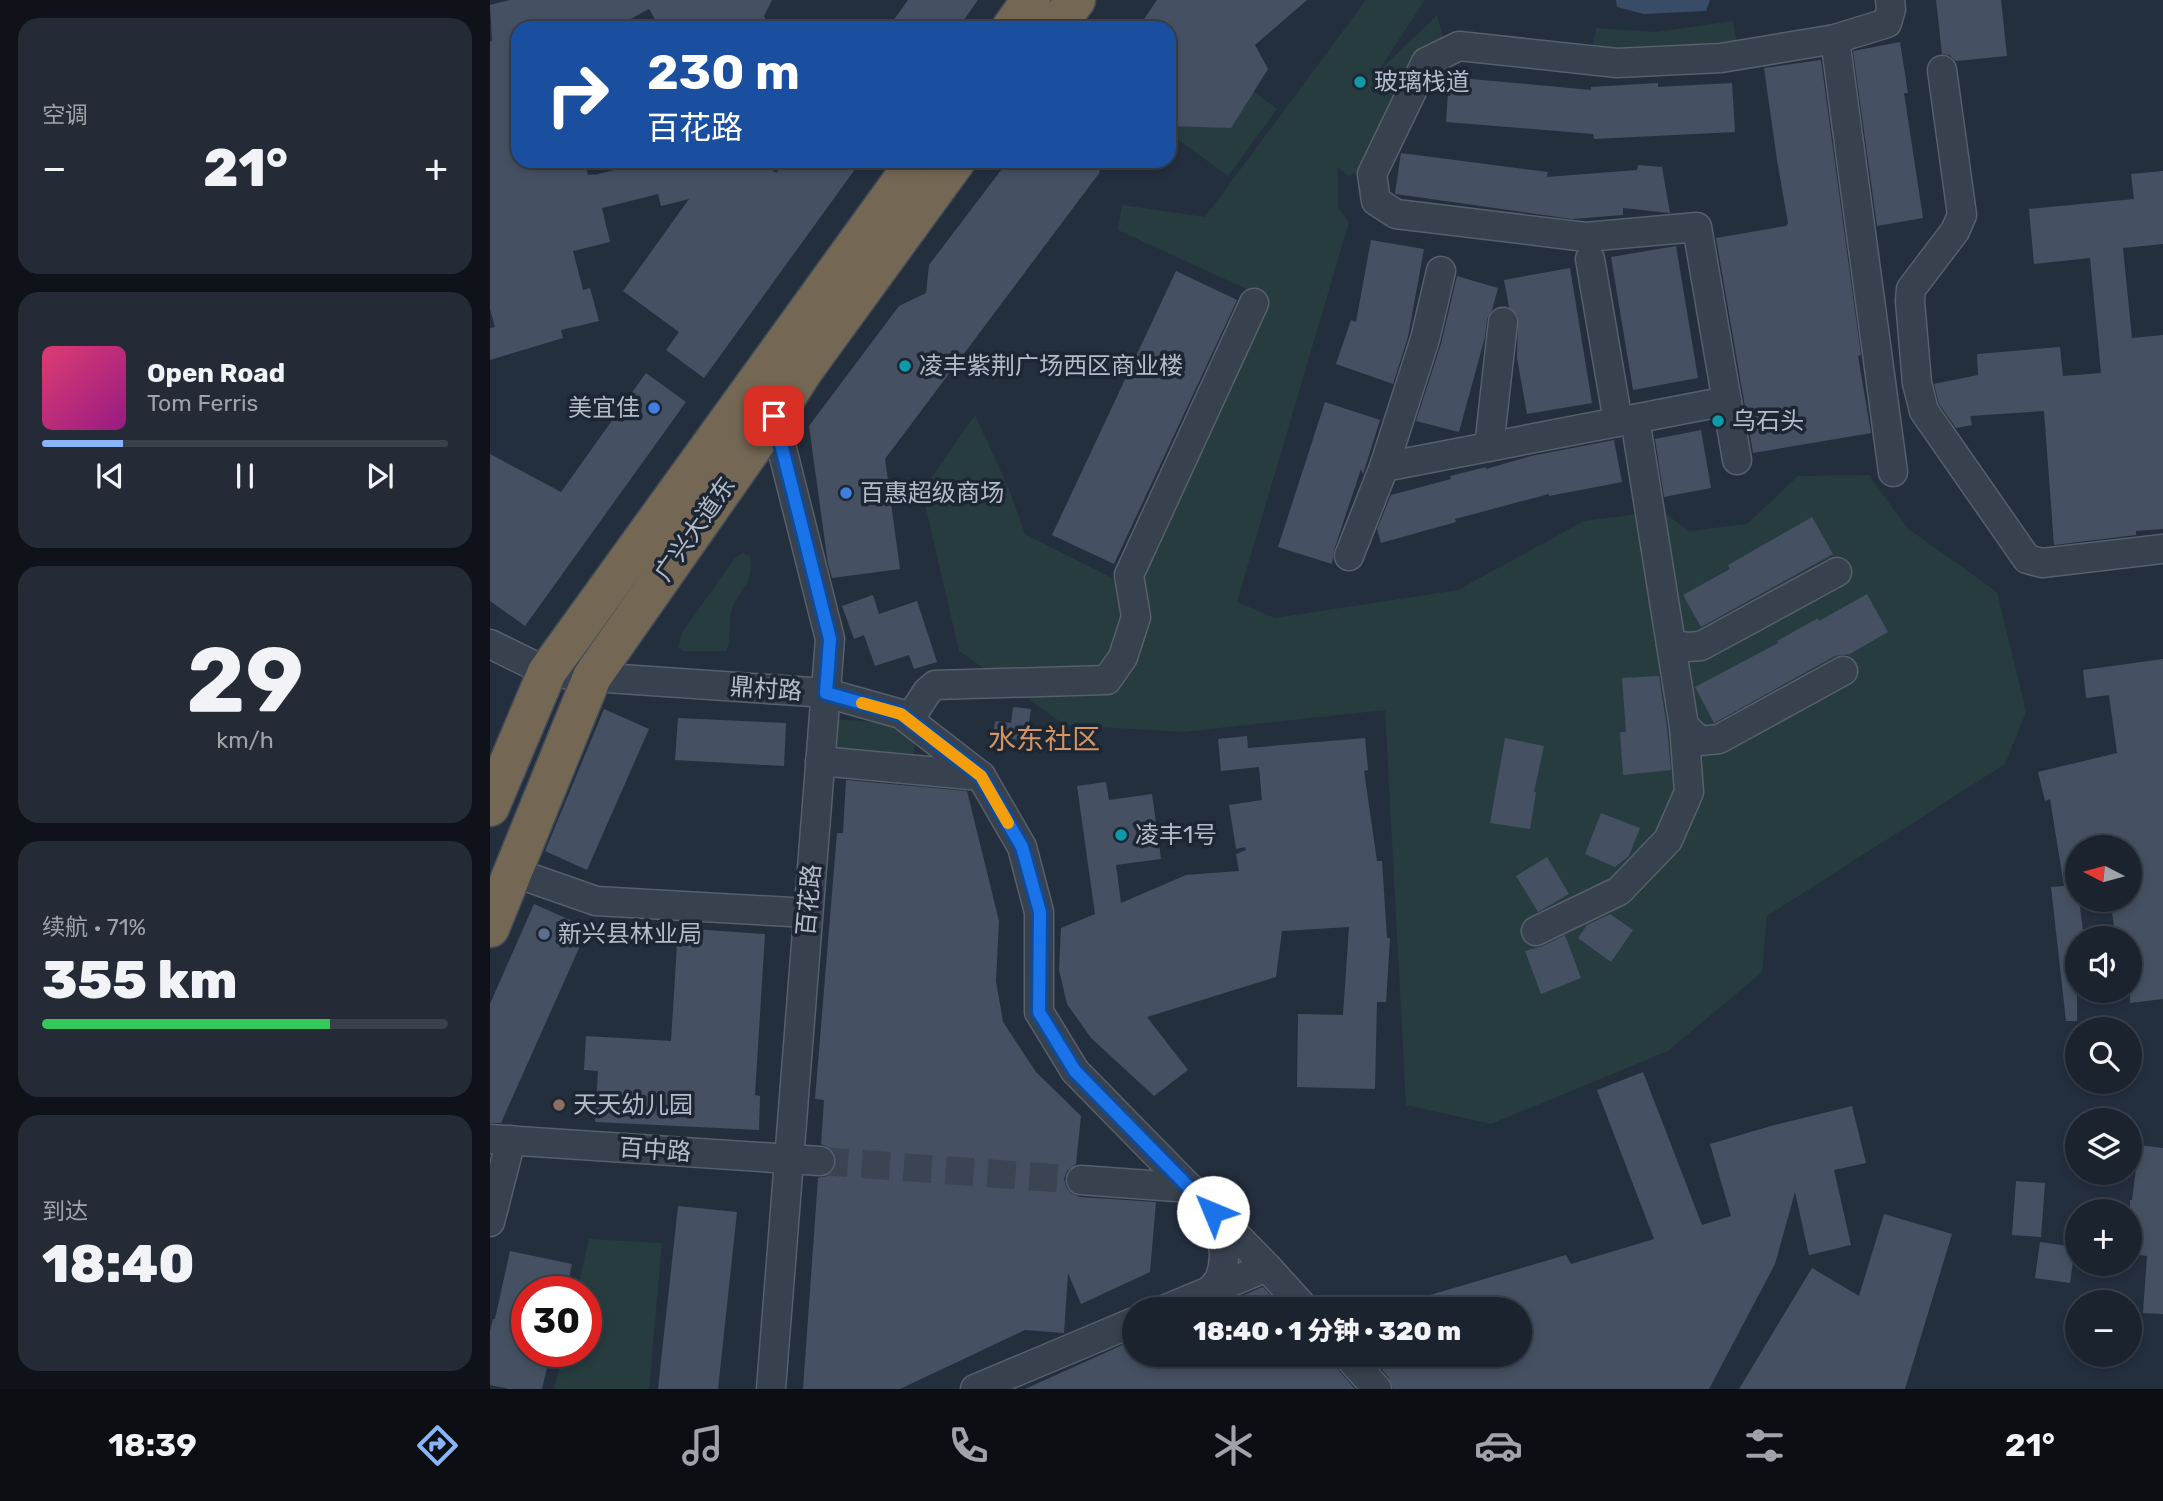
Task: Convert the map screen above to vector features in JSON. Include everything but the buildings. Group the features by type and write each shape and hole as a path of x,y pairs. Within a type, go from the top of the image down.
{"highway":[{"path":"1031,12 1076,0"},
{"name":"广兴大道东","path":"490,807 547,672 911,168"},
{"name":"广兴大道东","path":"490,928 592,677 804,370 951,168"}],"street":[{"path":"1737,460 1697,228 1586,237 1395,214 1376,201 1372,174 1426,62 1459,46 1617,64 1721,58 1835,39 1886,23 1891,9 1890,0"},
{"path":"1835,39 1893,472"},
{"path":"1942,70 1962,215 1955,232 1910,289 1917,383 1924,411 2027,559 2042,563 2163,550"},
{"path":"1536,931 1619,891 1668,841 1689,792 1684,726 1671,644 1590,260"},
{"path":"1349,556 1384,467 1424,339 1441,271"},
{"path":"908,720 935,685 1107,680 1123,657 1136,617 1129,575 1254,303"},
{"path":"1489,447 1503,322"},
{"path":"1384,467 1727,401"},
{"name":"百花路","path":"771,1389 830,639 774,416"},
{"path":"1671,644 1701,646 1837,572"},
{"name":"鼎村路","path":"490,644 547,672 826,693 901,714 981,776 1022,847 1040,912 1039,1012 1075,1071 1294,1297"},
{"path":"1684,726 1700,741 1719,739 1843,671"},
{"path":"820,761 981,776"},
{"path":"513,872 596,901 808,914"},
{"path":"490,1222 500,1140"},
{"name":"百中路","path":"500,1140 820,1161"},
{"path":"1082,1180 1189,1188"},
{"path":"1210,1291 1220,1277 1223,1251 1222,1234 1213,1212"},
{"path":"1195,1297 1267,1267"},
{"path":"975,1389 1122,1327"},
{"path":"1358,1367 1377,1389"}],"green space":[{"path":"1366,0 1425,0 1377,73 1437,15 1444,41 1359,172 1348,176 1338,167 1338,208 1349,222 1237,602 1275,618 1458,590 1584,521 1662,511 1689,531 1747,524 1798,476 1869,475 1907,528 1997,592 2026,712 2005,764 1767,916 1762,972 1668,1051 1491,1124 1406,1105 1385,710 1183,732 1065,725 959,651 922,491 975,415 1009,489 1025,534 1131,588 1268,299 1118,230 1122,205 1205,217"},
{"path":"1733,21 1737,44 1657,54 1592,49 1596,28 1656,32"},
{"path":"1205,56 1277,109 1228,176 1176,138 1176,96"},
{"path":"743,553 750,556 750,573 731,612 726,651 683,651 678,647 682,633 734,559"},
{"path":"836,719 897,724 915,738 913,760 833,753"},
{"path":"589,1239 662,1243 649,1389 554,1389 559,1367 602,1367 602,1276 580,1276"}],"water":[{"path":"1616,0 1710,0 1706,11 1644,14 1617,7"}],"tunnel":[{"path":"820,1161 1081,1180"}],"slow traffic":[{"path":"862,703 901,714 981,776 1008,823"}],"place":[{"name":"玻璃栈道","path":"1360,82"},
{"name":"凌丰紫荆广场西区商业楼","path":"905,366"},
{"name":"美宜佳","path":"654,408"},
{"name":"乌石头","path":"1718,421"},
{"name":"百惠超级商场","path":"846,493"},
{"name":"凌丰1号","path":"1121,835"},
{"name":"新兴县林业局","path":"544,934"},
{"name":"天天幼儿园","path":"559,1105"}],"district":[{"name":"水东社区","path":"1044,739"}],"route":[{"path":"774,416 830,639 826,693 901,714 981,776 1022,847 1040,912 1039,1012 1075,1071 1213,1212"}]}
